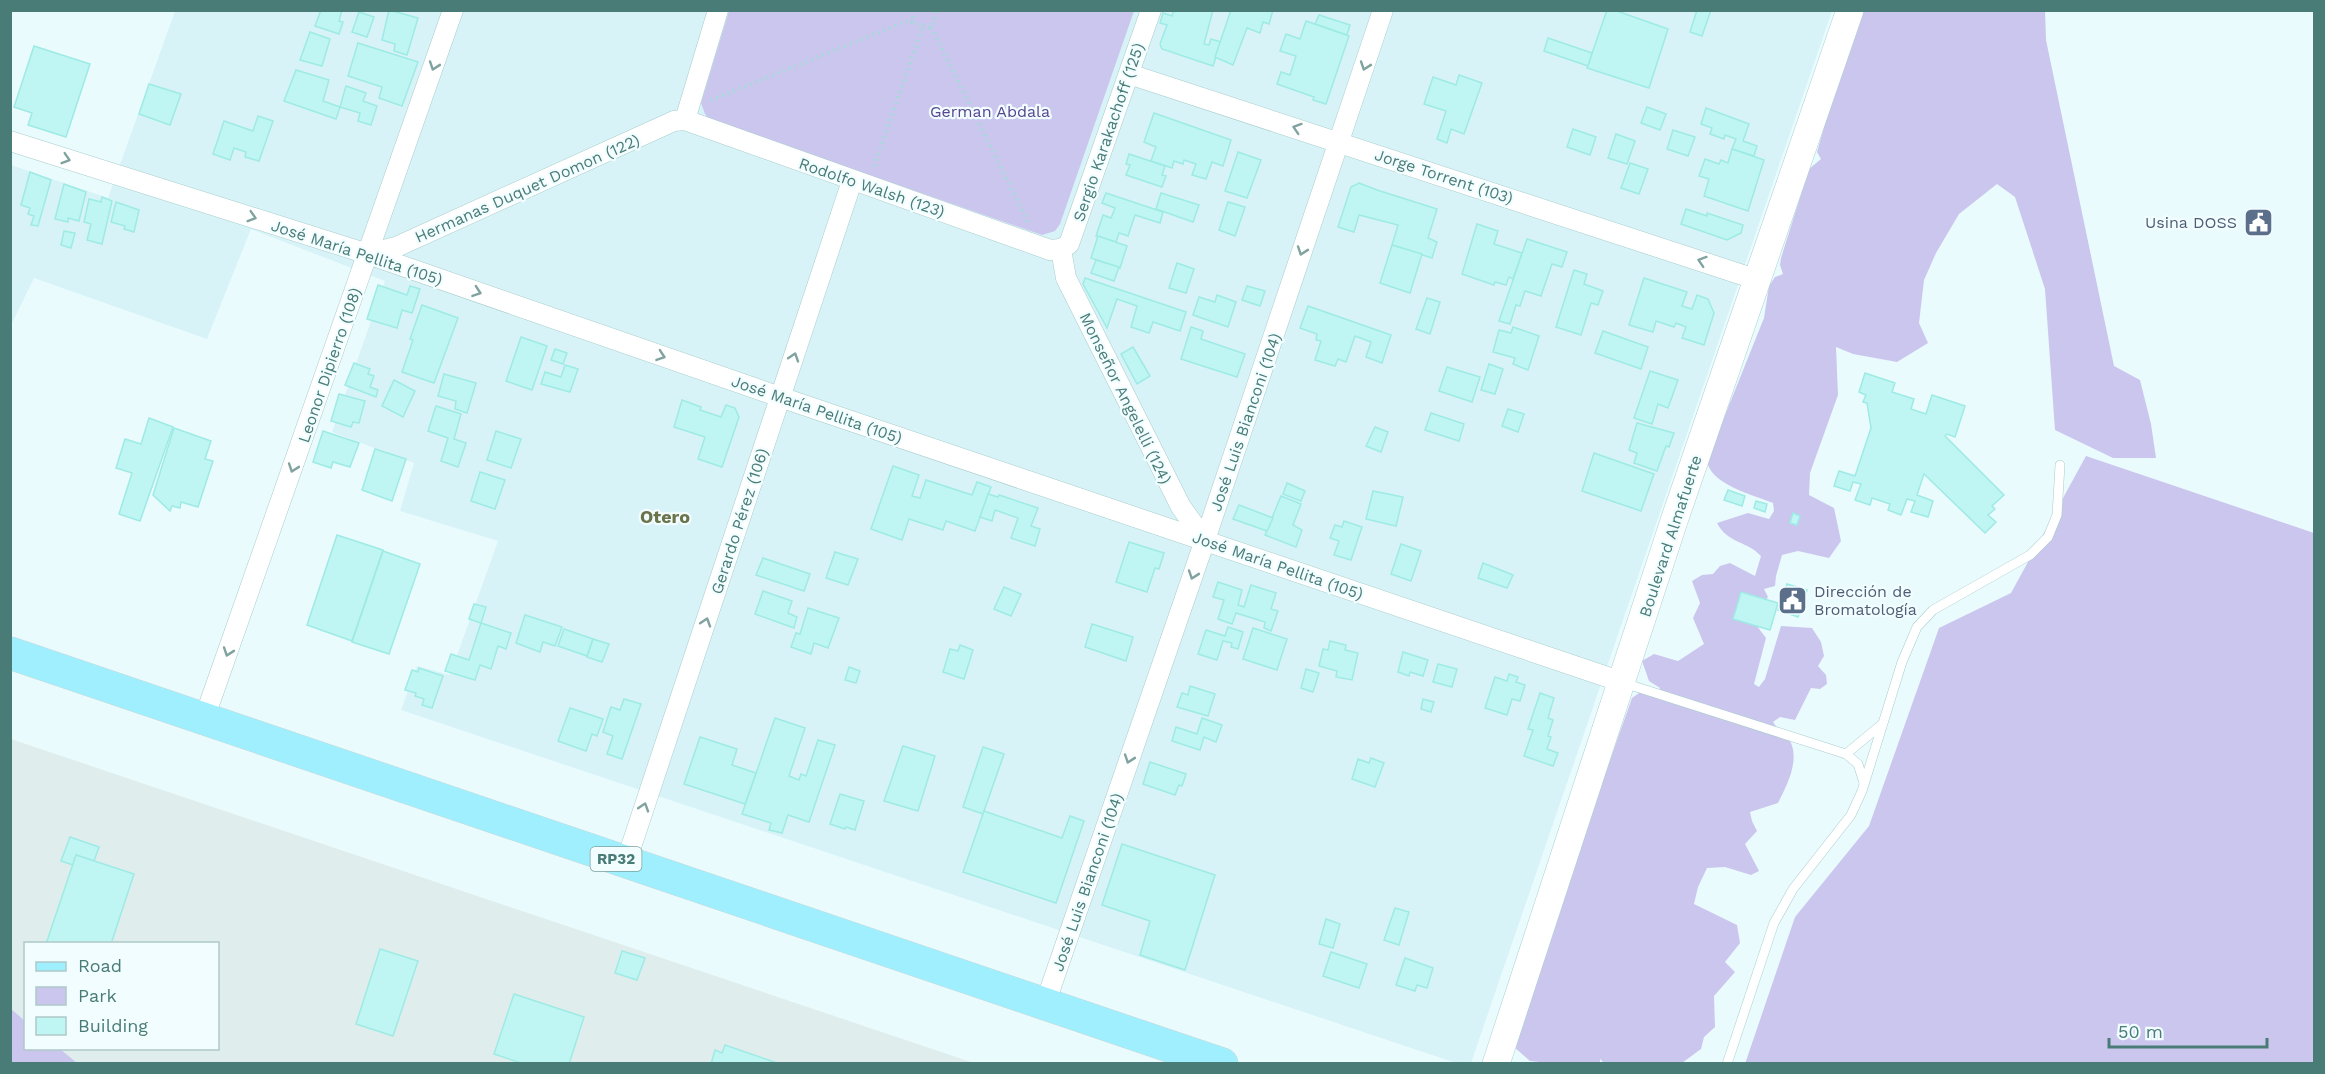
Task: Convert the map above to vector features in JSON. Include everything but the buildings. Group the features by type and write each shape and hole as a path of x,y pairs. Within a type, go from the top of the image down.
{"main road":[{"name":"Boulevard Almafuerte","path":"1496,1064 1622,682 1850,10"},
{"name":"RP32","path":"10,653 1222,1064"}],"street":[{"name":"Leonor Dipierro (108)","path":"204,719 453,10"},
{"path":"685,120 718,10"},
{"name":"Sergio Karakachoff (125)","path":"1061,249 1069,244 1151,10"},
{"name":"José Luis Bianconi (104)","path":"1045,1004 1205,540 1383,10"},
{"name":"Jorge Torrent (103)","path":"1130,74 1758,280"},
{"name":"Hermanas Duquet Domon (122)","path":"368,254 396,247 674,121 685,120"},
{"name":"Rodolfo Walsh (123)","path":"685,120 1050,250 1061,249"},
{"name":"José María Pellita (105)","path":"10,141 368,254 780,397 1622,682"},
{"name":"Gerardo Pérez (106)","path":"626,862 852,181"},
{"name":"Monseñor Angelelli (124)","path":"1061,249 1066,278 1180,507 1205,540"}],"lane":[{"path":"1727,1064 1774,923 1793,889 1851,815 1864,783 1902,662 1917,627 1933,610 2030,555 2048,537 2057,515 2060,465"},
{"path":"1622,682 1846,754 1858,764 1864,783"},
{"path":"1846,754 1883,724"}],"path":[{"path":"912,20 915,10"},
{"path":"937,10 931,27 1032,231"},
{"path":"912,20 912,22 931,27"},
{"path":"706,97 704,102 912,20"},
{"path":"871,174 923,26"}],"shaded area":[{"path":"175,11 1832,11 1471,1063 1456,1063 401,710 417,666 450,675 498,541 400,511 414,463 332,432 385,281 251,229 207,339 34,278 11,325 11,165 108,198"},
{"path":"11,739 974,1063 11,1064"}],"green space":[{"name":"German Abdala","path":"729,11 1134,11 1060,224 1055,231 1042,235 709,119 701,103"},
{"path":"1862,11 2045,11 2046,40 2114,366 2140,380 2151,424 2156,458 2113,458 2055,430 2045,289 2015,197 1997,184 1959,214 1936,253 1924,280 1919,323 1928,343 1897,362 1853,354 1836,347 1838,395 1810,473 1809,495 1834,508 1841,541 1829,558 1798,551 1782,555 1775,586 1764,589 1768,597 1759,610 1757,626 1766,638 1754,684 1759,687 1765,679 1781,626 1812,628 1821,642 1824,656 1818,666 1826,675 1827,684 1820,689 1811,688 1795,720 1780,717 1773,722 1789,739 1794,755 1789,780 1778,803 1750,812 1757,831 1745,844 1759,871 1751,875 1725,867 1707,868 1698,887 1694,904 1737,925 1740,943 1725,962 1735,972 1714,996 1715,1027 1704,1037 1701,1049 1682,1063 1604,1063 1600,1059 1600,1063 1530,1061 1514,1047 1516,1033 1524,1024 1523,1012 1527,995 1632,698 1642,691 1657,694 1660,688 1649,681 1642,661 1654,654 1678,661 1704,644 1693,618 1700,603 1692,581 1702,575 1713,574 1720,566 1730,563 1755,576 1761,556 1726,534 1717,523 1748,513 1769,519 1774,511 1773,503 1723,482 1715,476 1707,460 1764,318 1769,286 1775,277 1783,274 1780,265 1781,258 1809,169 1821,159 1817,152 1838,78"},
{"path":"2086,456 2314,533 2314,1063 1745,1064 1795,917 1869,826 1939,628 2011,593"},
{"path":"11,1009 24,1020 24,1050 61,1050 77,1063 11,1063"}],"place":[{"name":"Usina DOSS","path":"2258,222"},
{"name":"Dirección de Bromatología","path":"1793,600"}],"district":[{"name":"Otero","path":"665,517"}]}
